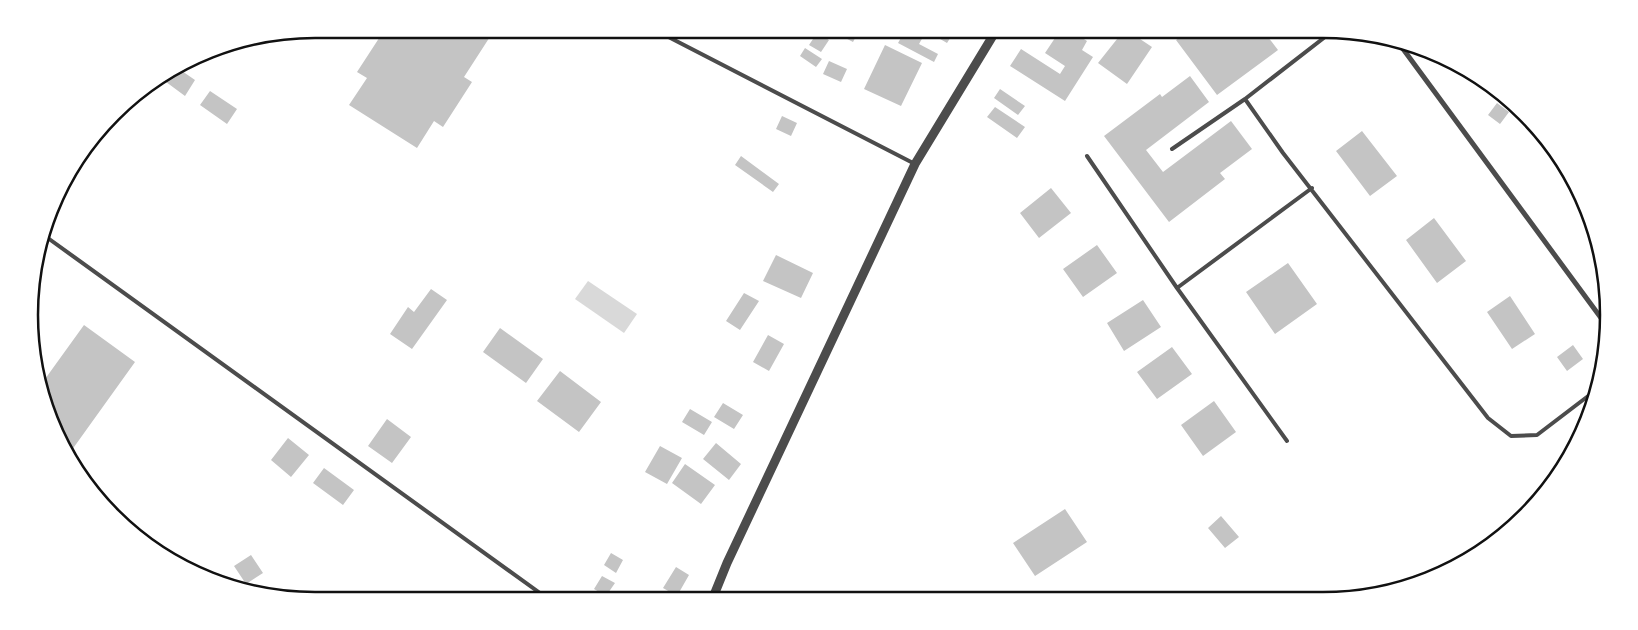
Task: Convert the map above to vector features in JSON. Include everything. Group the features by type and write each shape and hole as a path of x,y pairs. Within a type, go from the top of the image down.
{"street":[{"path":"715,592 727,563 915,164 992,38"},
{"path":"1403,49 1600,317"}],"lane":[{"path":"670,38 915,164"},
{"path":"1172,149 1245,99 1324,38"},
{"path":"1245,99 1283,153 1312,188 1488,418 1512,436 1537,435 1588,396"},
{"path":"1087,156 1177,288 1287,441"},
{"path":"1177,288 1312,188"},
{"path":"48,238 539,592"}],"shaded area":[{"path":"588,281 637,314 624,333 575,299"}],"building":[{"path":"379,38 489,38 464,77 472,82 443,127 434,121 417,148 349,105 367,78 357,72"},
{"path":"814,38 826,38 829,40 821,52 809,45"},
{"path":"845,38 855,38 853,42"},
{"path":"901,38 922,38 919,44 938,54 934,62 898,43"},
{"path":"938,38 950,38 947,43"},
{"path":"1055,38 1082,38 1087,41 1082,50 1093,57 1065,101 1010,66 1021,49 1060,74 1065,66 1045,53"},
{"path":"1118,38 1138,38 1152,47 1127,84 1098,63"},
{"path":"1179,38 1269,38 1278,50 1217,95 1176,40"},
{"path":"885,45 922,63 901,106 864,89"},
{"path":"805,48 822,59 816,67 800,56"},
{"path":"829,61 847,69 841,82 823,74"},
{"path":"182,71 195,80 185,96 165,81"},
{"path":"1190,76 1209,102 1146,150 1163,172 1231,121 1252,149 1220,173 1225,179 1169,222 1104,136 1160,94 1162,97"},
{"path":"1000,89 1025,106 1018,115 994,98"},
{"path":"210,91 237,109 227,124 200,105"},
{"path":"1497,103 1509,112 1500,124 1488,115"},
{"path":"995,107 1025,127 1017,138 987,117"},
{"path":"782,116 797,123 791,136 776,129"},
{"path":"1362,131 1397,176 1370,196 1336,151"},
{"path":"741,156 779,184 773,192 735,165"},
{"path":"1051,188 1071,213 1039,238 1020,213"},
{"path":"1434,218 1466,261 1437,283 1406,240"},
{"path":"1097,245 1117,273 1083,297 1063,269"},
{"path":"776,255 813,273 801,298 763,281"},
{"path":"1288,263 1317,304 1275,334 1246,292"},
{"path":"431,289 447,300 412,349 390,334 408,307 414,312"},
{"path":"744,293 759,301 740,330 726,321"},
{"path":"1510,296 1535,334 1512,349 1487,312"},
{"path":"1143,300 1161,327 1124,351 1107,323"},
{"path":"84,325 135,362 72,449 52,404 45,379"},
{"path":"500,328 543,359 526,383 483,352"},
{"path":"768,335 784,344 769,371 753,362"},
{"path":"1573,345 1583,359 1567,371 1557,357"},
{"path":"1172,347 1192,374 1157,399 1137,372"},
{"path":"560,371 601,402 579,432 537,401"},
{"path":"1214,401 1236,432 1203,456 1181,425"},
{"path":"723,403 743,415 734,429 714,417"},
{"path":"690,409 712,422 704,435 682,422"},
{"path":"387,419 411,437 392,463 368,446"},
{"path":"288,438 309,455 291,477 271,460"},
{"path":"716,443 741,464 729,480 703,459"},
{"path":"660,446 682,458 667,484 645,472"},
{"path":"685,464 715,485 701,504 672,483"},
{"path":"324,468 354,490 343,505 313,483"},
{"path":"1065,509 1087,542 1035,576 1013,543"},
{"path":"1221,516 1239,537 1225,548 1208,528"},
{"path":"611,553 623,560 616,573 604,565"},
{"path":"251,555 263,573 246,584 234,566"},
{"path":"676,567 689,575 679,592 670,592 663,588"},
{"path":"602,576 615,583 609,592 599,592 594,589"}]}
